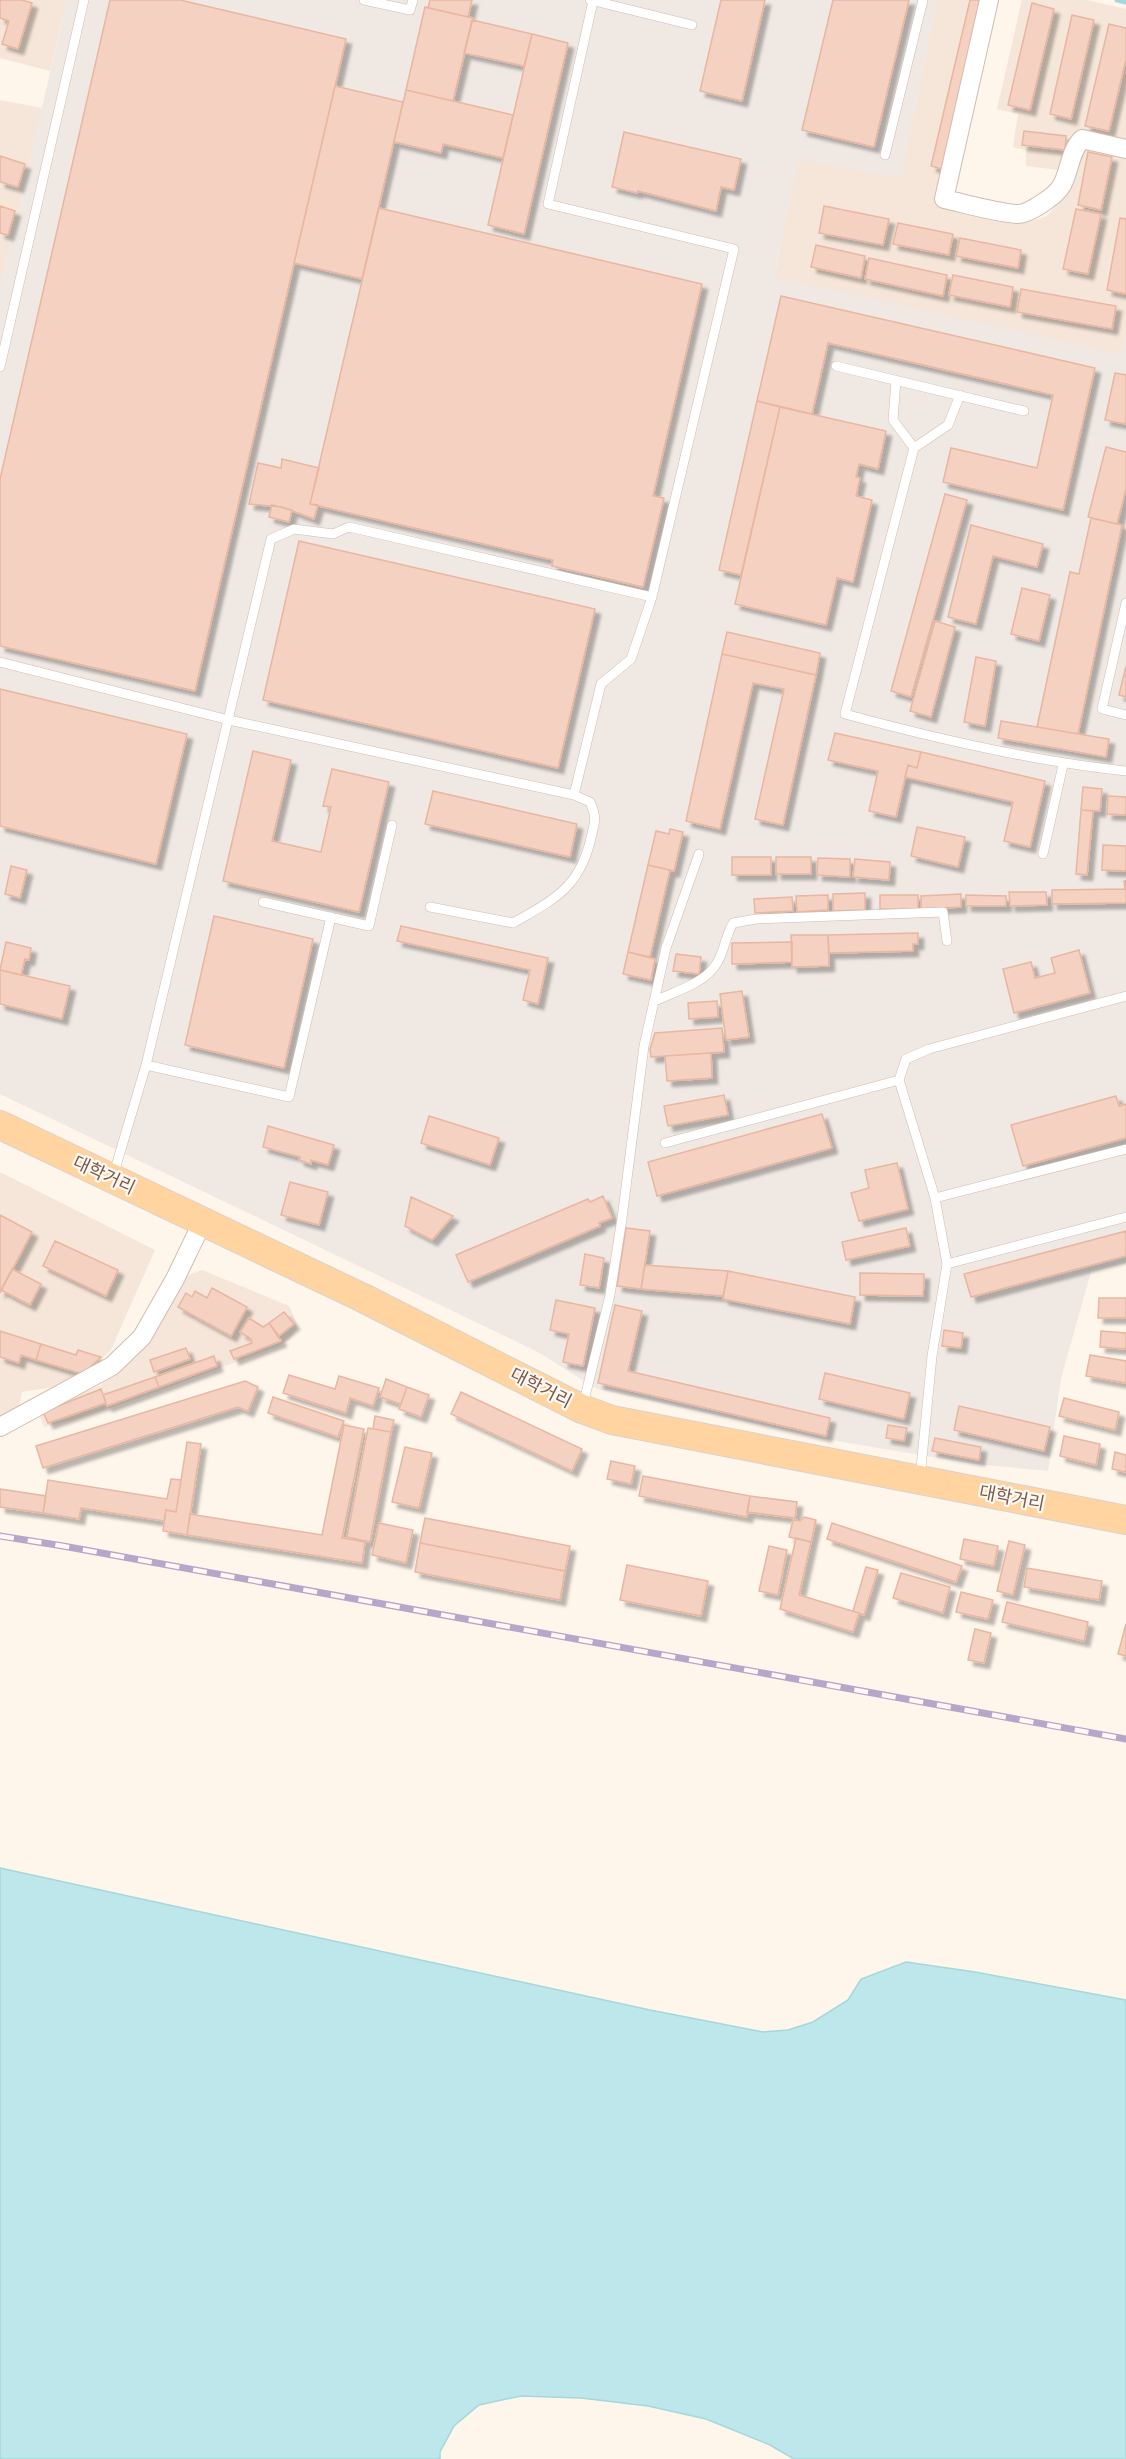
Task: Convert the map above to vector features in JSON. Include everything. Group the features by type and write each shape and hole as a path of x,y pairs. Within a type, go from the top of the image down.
{"main road":[{"name":"대학거리","path":"0,1125 373,1303 582,1409 612,1420 1126,1520"}],"street":[{"path":"989,0 944,199 1019,214 1043,203 1061,188 1070,166 1074,146 1082,139 1126,149"},
{"path":"0,1427 112,1366 142,1337 175,1279 203,1221"}],"lane":[{"path":"0,367 84,0"},
{"path":"364,0 410,10 413,0"},
{"path":"573,795 601,684 631,659 652,597 734,249 548,204 591,0 692,25"},
{"path":"885,155 922,0"},
{"path":"836,366 1024,411"},
{"path":"896,380 893,420 914,448"},
{"path":"960,395 948,425 914,448 845,714 911,732 1063,765 1126,771"},
{"path":"112,1178 146,1065 271,539 294,529 333,534 349,527 652,597"},
{"path":"1126,603 1102,709 1126,715"},
{"path":"0,662 229,720 573,795 590,802 596,816 584,862 573,882 555,899 513,923 430,907"},
{"path":"1043,854 1063,765"},
{"path":"263,902 369,926 392,825"},
{"path":"582,1409 610,1295 644,1046 666,948 699,854"},
{"path":"654,1001 703,978 716,966 726,935 733,923 756,919 943,912 947,941"},
{"path":"146,1065 289,1097 331,917"},
{"path":"920,1480 932,1356 947,1264 935,1198 899,1080 906,1059 929,1049 1126,996"},
{"path":"665,1143 899,1080"},
{"path":"935,1198 1126,1149"},
{"path":"947,1264 1126,1217"}],"shaded area":[{"path":"0,0 67,0 50,71 0,58"},
{"path":"67,0 937,0 901,178 798,160 774,277 1121,354 1126,334 1126,1263 1091,1272 1061,1378 1048,1471 975,1464 825,1439 597,1389 538,1352 0,1094 0,287"},
{"path":"937,0 988,0 940,206 1025,223 1047,216 1064,196 1081,149 1126,153 1126,334 1121,355 774,278 798,159 901,177"},
{"path":"1022,0 1087,0 1126,9 1126,142 1078,130 1058,170 1026,166 1026,150 1013,147 1018,114 997,109"},
{"path":"0,100 42,108 0,287"},
{"path":"0,1172 155,1250 111,1350 80,1379 55,1387 22,1392 18,1412 0,1419"},
{"path":"202,1270 289,1306 298,1326 290,1339 279,1346 156,1392 73,1420 44,1427 38,1412 101,1385 119,1372 142,1346 186,1276"}],"water":[{"path":"0,1868 650,2010 763,2032 788,2030 813,2022 848,2000 861,1979 906,1962 975,1972 1126,2000 1126,2459 794,2459 770,2445 706,2419 648,2406 581,2398 521,2396 479,2405 454,2426 440,2452 440,2459 0,2459"}],"building":[{"path":"0,0 22,0 32,3 18,49 2,44 9,21 0,18"},
{"path":"110,0 180,0 346,39 195,691 0,646 0,479"},
{"path":"430,0 472,0 468,17 428,8"},
{"path":"721,0 765,0 742,101 700,91"},
{"path":"833,0 909,0 874,147 802,130"},
{"path":"970,0 986,0 946,170 931,166"},
{"path":"1032,3 1054,9 1030,110 1008,105"},
{"path":"425,7 473,18 453,101 406,90"},
{"path":"1072,15 1094,20 1071,119 1050,114"},
{"path":"472,20 532,34 524,66 464,53"},
{"path":"1109,24 1126,28 1126,59 1109,131 1085,126"},
{"path":"532,34 568,43 524,234 488,225"},
{"path":"335,86 403,102 362,279 294,263"},
{"path":"406,90 513,115 503,158 443,144 441,153 394,142"},
{"path":"1024,131 1066,136 1065,150 1022,145"},
{"path":"624,132 741,159 734,190 721,187 716,211 638,191 637,193 612,187"},
{"path":"1088,152 1112,157 1101,210 1078,205"},
{"path":"0,156 25,164 18,187 0,182"},
{"path":"0,206 15,211 8,235 0,233"},
{"path":"824,206 889,219 883,245 819,233"},
{"path":"379,208 702,284 653,496 664,498 643,587 552,566 553,560 310,504"},
{"path":"1076,209 1101,214 1088,274 1063,269"},
{"path":"1120,218 1126,219 1126,294 1107,290"},
{"path":"898,223 953,234 949,255 893,244"},
{"path":"960,238 1021,250 1018,268 956,256"},
{"path":"816,245 865,256 861,278 811,267"},
{"path":"869,258 947,275 943,296 865,279"},
{"path":"953,275 1013,287 1010,307 949,295"},
{"path":"1021,289 1116,306 1112,329 1017,312"},
{"path":"781,296 1095,368 1063,510 943,482 951,448 1037,468 1053,395 828,343 812,414 757,401"},
{"path":"1115,373 1126,375 1126,424 1105,420"},
{"path":"757,401 780,407 741,575 719,570"},
{"path":"780,407 886,431 878,469 859,464 856,477 860,478 856,496 872,500 853,582 837,578 826,625 735,604"},
{"path":"1106,447 1126,452 1126,489 1117,524 1088,517"},
{"path":"282,459 319,468 310,504 318,505 314,519 282,507 249,504 258,463 281,468"},
{"path":"945,494 967,500 911,697 891,691"},
{"path":"272,505 292,510 289,522 269,517"},
{"path":"1091,518 1122,525 1078,734 1037,727 1070,572 1079,574"},
{"path":"971,525 1043,544 1037,567 993,556 976,624 948,617"},
{"path":"299,541 595,609 558,768 263,700"},
{"path":"1022,588 1050,595 1039,641 1011,634"},
{"path":"935,621 955,627 931,717 910,711"},
{"path":"727,632 820,653 816,675 722,654"},
{"path":"722,654 816,675 783,825 755,819 784,689 753,683 720,829 686,821"},
{"path":"976,657 996,661 985,726 964,722"},
{"path":"1126,666 1126,697 1119,695"},
{"path":"0,689 187,734 156,864 0,826"},
{"path":"1001,721 1109,739 1106,757 998,738"},
{"path":"835,733 921,752 917,768 908,765 896,817 869,811 878,771 828,760"},
{"path":"253,751 291,760 272,841 321,852 331,807 323,806 332,769 389,782 359,912 223,881"},
{"path":"921,752 1045,781 1030,847 1004,841 1013,802 905,777 908,765 917,768"},
{"path":"1083,787 1102,789 1100,811 1081,810"},
{"path":"433,791 577,824 570,857 425,824"},
{"path":"1108,796 1126,797 1126,815 1107,814"},
{"path":"1081,810 1093,811 1087,875 1076,874"},
{"path":"917,827 965,837 958,867 911,856"},
{"path":"670,829 683,832 674,871 648,865 656,831 669,834"},
{"path":"1103,845 1126,846 1126,871 1102,870"},
{"path":"732,857 771,857 771,875 732,875"},
{"path":"776,857 811,857 811,874 776,874"},
{"path":"818,858 850,859 850,877 817,875"},
{"path":"855,859 890,862 889,880 853,877"},
{"path":"648,865 670,870 650,957 628,952"},
{"path":"11,866 27,870 20,898 5,894"},
{"path":"1124,881 1126,881 1126,903 1052,904 1052,890 1125,889"},
{"path":"1009,892 1046,892 1047,905 1010,906"},
{"path":"865,893 865,910 833,911 833,894"},
{"path":"961,894 961,907 921,909 921,896"},
{"path":"828,895 828,910 797,912 796,896"},
{"path":"880,895 918,895 918,909 880,909"},
{"path":"966,895 1006,896 1006,906 966,906"},
{"path":"792,897 793,911 755,913 754,899"},
{"path":"214,916 313,939 284,1068 185,1045"},
{"path":"401,926 548,958 538,1004 523,1000 530,970 397,941"},
{"path":"918,933 918,944 913,944 913,951 829,953 828,935"},
{"path":"791,935 828,935 829,966 792,967"},
{"path":"6,942 31,948 29,960 25,959 21,975 0,970"},
{"path":"792,942 792,962 732,964 732,943"},
{"path":"1079,950 1090,993 1014,1013 1003,969 1031,962 1035,978 1055,973 1051,958"},
{"path":"628,952 655,959 651,980 623,974"},
{"path":"676,954 701,957 699,974 673,971"},
{"path":"0,970 70,986 62,1019 0,1004"},
{"path":"742,991 749,1037 726,1040 720,994"},
{"path":"717,1001 718,1017 689,1019 688,1003"},
{"path":"722,1028 724,1052 651,1057 650,1049 655,1033"},
{"path":"711,1053 712,1078 667,1081 665,1056"},
{"path":"724,1095 728,1115 668,1126 664,1106"},
{"path":"1116,1096 1119,1106 1126,1104 1126,1138 1023,1166 1011,1125"},
{"path":"822,1114 832,1148 657,1196 648,1162"},
{"path":"429,1116 499,1138 490,1165 421,1143"},
{"path":"268,1126 334,1145 328,1165 311,1160 311,1164 299,1160 300,1157 263,1147"},
{"path":"897,1163 908,1209 859,1221 851,1193 869,1188 865,1170"},
{"path":"290,1182 328,1192 319,1225 281,1215"},
{"path":"603,1196 612,1218 599,1223 600,1226 468,1282 456,1255 588,1199 590,1202"},
{"path":"411,1197 453,1216 432,1240 405,1226"},
{"path":"0,1215 32,1232 0,1293"},
{"path":"626,1228 650,1231 641,1289 617,1286"},
{"path":"906,1228 910,1246 846,1260 842,1242"},
{"path":"1126,1231 1126,1256 971,1297 964,1274"},
{"path":"55,1241 118,1270 106,1296 43,1266"},
{"path":"585,1254 604,1258 599,1288 580,1285"},
{"path":"645,1265 728,1271 723,1296 641,1289"},
{"path":"12,1269 41,1284 30,1305 1,1290"},
{"path":"728,1271 855,1297 850,1324 723,1299"},
{"path":"860,1273 924,1274 923,1296 860,1295"},
{"path":"212,1288 247,1307 231,1336 178,1307 186,1293 192,1297 195,1291 207,1298"},
{"path":"1099,1298 1126,1298 1126,1318 1098,1318"},
{"path":"556,1300 595,1308 583,1366 563,1362 569,1334 550,1330"},
{"path":"615,1305 642,1311 628,1371 830,1418 826,1436 598,1383"},
{"path":"284,1312 294,1324 279,1336 269,1323"},
{"path":"249,1318 263,1327 269,1323 281,1341 234,1359 230,1351 252,1343 251,1339 240,1332"},
{"path":"944,1330 963,1333 961,1348 942,1346"},
{"path":"0,1331 41,1344 36,1360 21,1355 19,1363 0,1357"},
{"path":"1101,1331 1126,1333 1126,1349 1100,1347"},
{"path":"41,1344 76,1355 78,1350 101,1357 83,1374 36,1360"},
{"path":"186,1348 190,1359 154,1372 150,1360"},
{"path":"1090,1355 1126,1361 1126,1383 1086,1376"},
{"path":"214,1356 217,1366 159,1387 155,1377"},
{"path":"825,1373 910,1393 904,1419 819,1399"},
{"path":"289,1375 335,1389 339,1376 379,1388 373,1406 350,1398 346,1413 283,1393"},
{"path":"155,1377 159,1387 107,1406 103,1395"},
{"path":"386,1379 407,1387 401,1404 380,1397"},
{"path":"245,1381 258,1387 248,1411 238,1407 43,1468 36,1446"},
{"path":"407,1387 429,1395 421,1417 399,1409"},
{"path":"101,1389 106,1403 48,1423 43,1412"},
{"path":"461,1392 582,1449 572,1471 451,1414"},
{"path":"273,1397 344,1421 338,1437 268,1413"},
{"path":"1064,1398 1119,1412 1115,1430 1059,1416"},
{"path":"959,1406 1050,1427 1044,1451 954,1430"},
{"path":"375,1416 394,1420 391,1432 373,1429"},
{"path":"344,1425 364,1429 342,1538 365,1542 362,1563 187,1535 190,1514 322,1535"},
{"path":"888,1425 907,1428 904,1441 886,1438"},
{"path":"368,1428 391,1432 370,1542 347,1537"},
{"path":"1064,1436 1100,1444 1096,1465 1060,1456"},
{"path":"935,1438 981,1447 979,1460 932,1451"},
{"path":"187,1442 201,1444 187,1535 163,1531 166,1510 176,1512"},
{"path":"405,1447 432,1453 419,1508 392,1502"},
{"path":"1115,1452 1126,1455 1126,1472 1112,1469"},
{"path":"611,1461 635,1466 631,1484 607,1479"},
{"path":"643,1476 750,1496 747,1517 639,1496"},
{"path":"171,1479 181,1480 176,1512 166,1510 164,1521 81,1508 79,1519 43,1513 48,1480 167,1499"},
{"path":"0,1489 46,1496 43,1513 0,1507"},
{"path":"750,1496 797,1502 795,1518 747,1512"},
{"path":"804,1517 816,1520 811,1542 789,1537 793,1520 800,1521"},
{"path":"425,1518 570,1546 565,1571 420,1543"},
{"path":"379,1523 413,1530 406,1563 372,1555"},
{"path":"832,1523 962,1566 956,1582 827,1539"},
{"path":"796,1538 811,1542 799,1595 859,1613 853,1632 780,1609"},
{"path":"964,1539 998,1546 994,1566 960,1559"},
{"path":"1009,1541 1025,1545 1013,1595 997,1591"},
{"path":"420,1543 565,1571 560,1600 415,1572"},
{"path":"769,1546 787,1550 778,1595 759,1591"},
{"path":"627,1565 708,1581 701,1616 620,1600"},
{"path":"866,1567 878,1570 864,1615 853,1611"},
{"path":"1027,1568 1102,1581 1099,1600 1024,1587"},
{"path":"901,1573 950,1587 943,1613 893,1598"},
{"path":"961,1592 993,1600 988,1619 956,1612"},
{"path":"1007,1602 1088,1622 1084,1641 1002,1622"},
{"path":"1126,1624 1126,1656 1118,1654"},
{"path":"975,1629 991,1633 984,1663 968,1660"}],"waterway":[{"path":"1117,0 1126,2"}],"railway":[{"path":"0,1536 1126,1739"}]}
